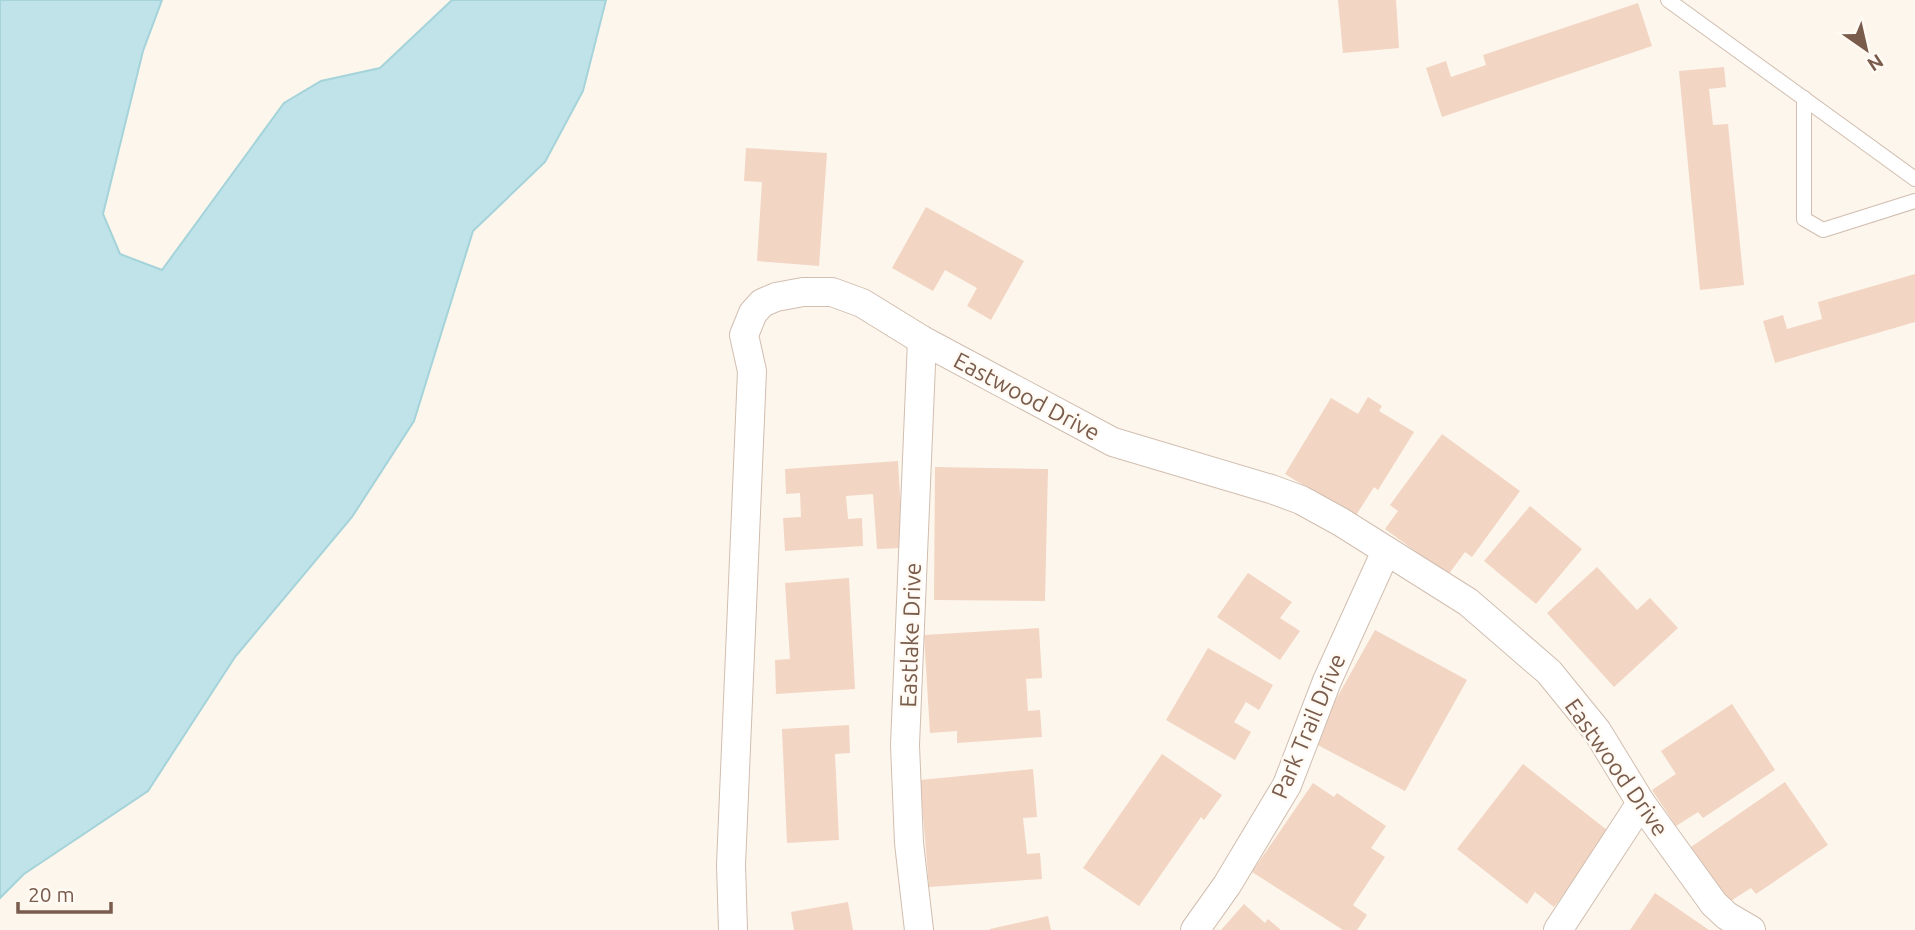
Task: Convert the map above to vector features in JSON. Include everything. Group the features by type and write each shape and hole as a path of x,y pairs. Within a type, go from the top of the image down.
{"street":[{"name":"Eastwood Drive","path":"733,930 731,851 751,371 744,335 746,325 762,303 776,297 803,292 832,292 862,303 922,340 1113,442 1301,500 1468,602 1549,672 1597,731 1641,803 1714,904 1727,916 1751,930"},
{"name":"Eastlake Drive","path":"919,930 909,843 905,745 922,340"},
{"name":"Park Trail Drive","path":"1195,930 1227,885 1287,785 1327,681 1386,551"},
{"path":"1558,930 1641,803"}],"lane":[{"path":"1668,0 1915,180"},
{"path":"1804,98 1804,219 1824,230 1915,201"}],"water":[{"path":"0,0 162,0 143,51 103,214 120,254 162,270 284,103 321,81 380,68 452,0 606,0 583,91 545,162 473,231 414,421 352,517 235,657 148,791 24,874 0,898"}],"building":[{"path":"1338,0 1396,0 1399,48 1343,53"},
{"path":"1638,3 1652,46 1442,117 1426,68 1446,61 1451,77 1486,65 1483,55"},
{"path":"1724,67 1726,87 1709,89 1713,125 1728,124 1744,285 1700,290 1679,71"},
{"path":"746,148 827,153 819,266 757,261 762,182 744,181"},
{"path":"926,207 1024,261 991,320 967,306 977,288 945,270 933,291 892,268"},
{"path":"1915,274 1915,322 1775,363 1763,321 1783,315 1787,329 1822,319 1818,302"},
{"path":"1368,397 1382,406 1379,411 1414,432 1378,490 1374,487 1355,517 1285,474 1331,398 1358,414"},
{"path":"1442,434 1520,491 1472,557 1465,552 1448,575 1385,529 1398,511 1390,505"},
{"path":"898,461 903,548 877,549 873,494 846,496 848,519 862,518 863,546 785,551 783,518 801,517 800,493 786,494 785,469"},
{"path":"935,467 1048,469 1045,601 934,600"},
{"path":"1530,506 1582,549 1536,604 1484,561"},
{"path":"1597,567 1637,610 1650,598 1678,628 1614,687 1547,613"},
{"path":"1248,573 1292,602 1280,618 1300,631 1280,660 1217,617"},
{"path":"849,578 855,689 776,694 775,660 790,659 785,583"},
{"path":"1039,628 1042,678 1026,679 1028,711 1040,710 1042,737 957,743 957,731 930,733 924,635"},
{"path":"1375,630 1467,680 1405,791 1312,742"},
{"path":"1208,648 1273,685 1259,710 1246,702 1234,722 1251,732 1235,760 1166,720"},
{"path":"1732,704 1775,770 1703,818 1698,812 1676,826 1652,790 1676,774 1661,751"},
{"path":"849,725 850,753 835,754 839,840 787,843 782,729"},
{"path":"1162,754 1222,795 1204,820 1201,817 1139,906 1083,868"},
{"path":"1523,764 1612,834 1554,907 1535,892 1527,904 1457,849"},
{"path":"1033,769 1037,817 1023,818 1027,854 1040,853 1042,879 929,887 920,780"},
{"path":"1785,782 1828,845 1756,894 1751,888 1729,902 1691,847"},
{"path":"1313,783 1334,797 1337,793 1386,826 1371,848 1385,857 1353,905 1367,915 1357,930 1343,930 1252,872"},
{"path":"1655,893 1709,930 1630,930"},
{"path":"848,902 853,930 794,930 791,912"},
{"path":"1244,904 1265,923 1268,919 1281,930 1221,930"},
{"path":"1048,916 1051,930 990,930 990,929"}]}
